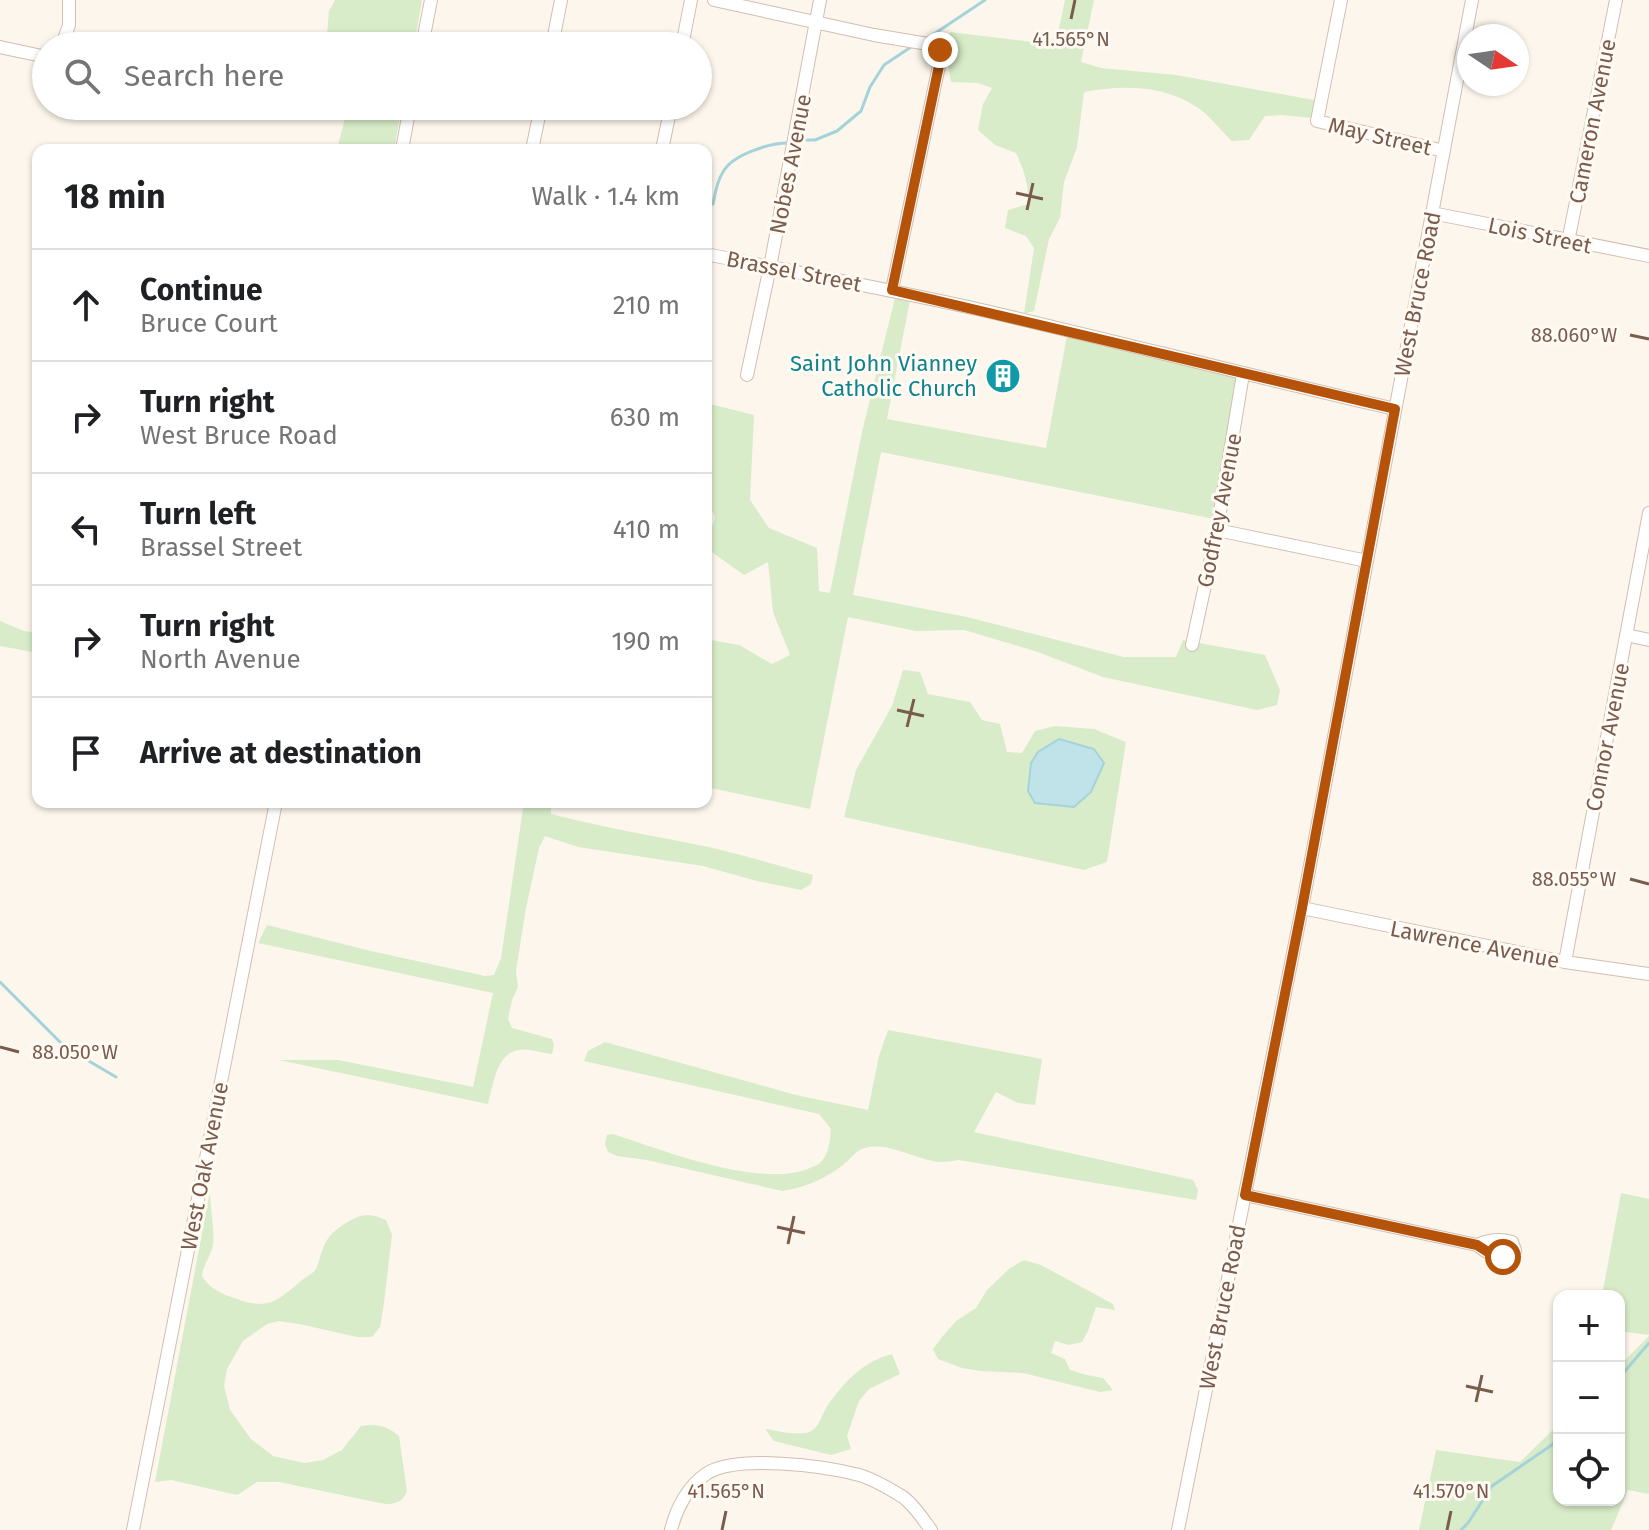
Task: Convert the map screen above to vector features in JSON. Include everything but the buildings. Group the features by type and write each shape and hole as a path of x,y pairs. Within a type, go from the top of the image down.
{"street":[{"path":"67,32 69,0"},
{"path":"425,32 431,0"},
{"path":"555,32 561,0"},
{"path":"685,32 691,0"},
{"path":"714,0 928,44 940,50 892,290"},
{"name":"Nobes Avenue","path":"747,375 820,0"},
{"name":"May Street","path":"1341,0 1317,121 1444,151"},
{"name":"West Bruce Road","path":"1178,1530 1302,908 1472,0"},
{"name":"Cameron Avenue","path":"1568,242 1616,0"},
{"path":"0,47 32,53"},
{"path":"403,144 407,120"},
{"path":"533,144 538,120"},
{"path":"663,144 668,120"},
{"name":"Lois Street","path":"1432,213 1649,256"},
{"name":"Brassel Street","path":"712,255 892,290 1395,409"},
{"name":"Godfrey Avenue","path":"1192,645 1217,530 1243,374"},
{"name":"Connor Avenue","path":"1565,962 1649,513"},
{"path":"1217,530 1367,561"},
{"path":"1626,635 1649,640"},
{"name":"West Oak Avenue","path":"133,1530 275,808"},
{"name":"Lawrence Avenue","path":"1302,908 1565,962 1649,974"},
{"path":"1245,1195 1477,1245"},
{"path":"671,1530 682,1499 707,1473 744,1463 772,1463 860,1476 906,1499 931,1530"}],"green space":[{"path":"335,0 422,0 416,32 327,32 329,11"},
{"path":"1065,0 1094,0 1081,62 1101,68 1176,75 1314,100 1312,118 1265,116 1249,140 1232,141 1200,109 1169,94 1141,88 1084,92 1077,147 1064,182 1060,218 1049,239 1034,311 1024,314 1034,248 1026,236 1005,228 1008,210 1028,204 1024,172 1016,153 995,145 978,130 983,104 992,88 978,83 951,82 945,45 950,32 1042,43 1057,38"},
{"path":"344,120 399,120 395,144 338,144"},
{"path":"895,298 910,300 887,419 1046,448 1067,336 1240,378 1214,519 881,452 853,595 967,617 1124,657 1176,657 1183,640 1265,655 1280,690 1277,705 1257,710 1103,677 1035,651 964,630 916,631 848,617 810,809 712,788 712,640 739,645 772,664 790,655 773,612 768,562 744,575 712,552 715,517 712,511 712,404 754,415 750,500 769,528 817,548 819,591 830,593 862,432"},
{"path":"0,621 32,632 32,652 0,646"},
{"path":"903,670 920,672 928,694 970,702 982,720 1000,724 1007,752 1022,753 1035,731 1055,726 1094,729 1126,742 1107,862 1084,870 844,817 856,770 892,706"},
{"path":"523,808 551,808 551,814 718,849 813,875 811,884 801,890 703,866 578,847 545,836 539,848 526,908 516,971 518,987 508,1019 512,1028 552,1039 552,1054 531,1050 511,1052 500,1064 488,1104 279,1060 338,1060 473,1087 493,993 258,943 267,925 485,976 494,975 501,958"},
{"path":"888,1030 1042,1059 1035,1105 1018,1103 996,1092 974,1132 1193,1180 1198,1190 1196,1200 959,1160 931,1161 883,1147 862,1149 823,1178 782,1191 617,1156 608,1152 605,1144 607,1135 613,1134 710,1165 763,1174 787,1174 819,1164 827,1152 831,1129 819,1114 584,1061 588,1051 605,1042 796,1095 868,1110 879,1056"},
{"path":"210,1191 213,1245 202,1276 226,1295 257,1304 272,1302 312,1273 327,1240 345,1223 368,1215 386,1220 392,1235 384,1303 380,1327 372,1337 357,1337 279,1321 267,1324 243,1341 227,1369 224,1386 230,1410 251,1439 273,1456 304,1463 323,1460 342,1450 361,1426 382,1426 391,1430 399,1436 407,1491 399,1502 385,1504 279,1482 257,1482 237,1495 171,1480 155,1482"},
{"path":"1621,1193 1649,1199 1649,1335 1625,1332 1625,1290 1603,1290"},
{"path":"1024,1260 1041,1265 1113,1304 1115,1310 1096,1307 1082,1342 1069,1345 1055,1341 1051,1353 1065,1359 1070,1370 1103,1378 1113,1390 1100,1392 1023,1373 962,1368 938,1359 933,1349 942,1337 956,1321 976,1308 987,1290 1010,1268"},
{"path":"1649,1336 1649,1494 1628,1490 1625,1497 1625,1362"},
{"path":"892,1354 900,1374 869,1389 859,1401 847,1436 851,1449 831,1455 774,1441 765,1429 793,1433 812,1430 846,1382 871,1362"},
{"path":"1553,1430 1553,1506 1621,1506 1611,1530 1419,1530 1436,1450 1520,1462"}],"water":[{"path":"1059,739 1094,749 1104,763 1091,792 1074,807 1035,803 1028,791 1031,763 1038,752"}],"waterway":[{"path":"925,40 985,0"},
{"path":"798,140 815,140 837,131 861,111 870,87 884,65 911,47"},
{"path":"713,204 721,176 734,160 761,148 788,143"},
{"path":"0,982 65,1047 116,1077"},
{"path":"1625,1371 1649,1343"},
{"path":"1461,1530 1492,1486 1553,1444"}],"place":[{"name":"Saint John Vianney Catholic Church","path":"1003,376"}],"route":[{"path":"940,50 892,290 1395,409 1245,1195 1477,1245 1503,1257"}]}
